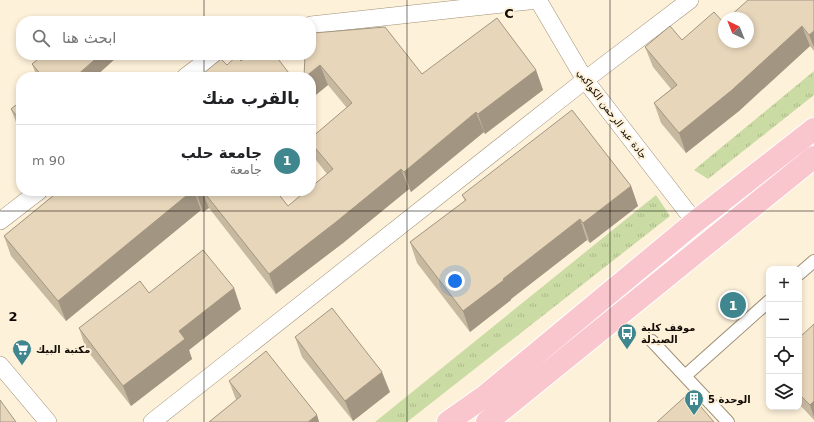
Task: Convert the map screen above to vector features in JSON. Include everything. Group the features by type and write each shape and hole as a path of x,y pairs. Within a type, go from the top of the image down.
{"main road":[{"path":"448,422 485,396 695,222 814,129"},
{"path":"487,422 814,157"}],"street":[{"path":"316,24 538,0"},
{"name":"جادة عبد الرحمن الكواكبي","path":"538,0 585,80 695,222"},
{"path":"152,422 585,80 690,0"},
{"path":"192,72 207,60"},
{"path":"0,221 32,196"},
{"path":"802,271 814,261"},
{"path":"685,376 768,302"},
{"path":"652,341 728,422"},
{"path":"0,365 48,422"}],"green space":[{"path":"814,71 814,95 708,179 694,170"},
{"path":"656,195 670,216 407,422 375,422"}],"building":[{"path":"748,0 814,0 814,31 809,35 802,26 732,90 679,133 654,103 677,85 645,47 670,26 682,40 714,12 718,16 718,48 754,48 754,12 735,12"},
{"path":"497,18 536,70 478,114 476,112 404,172 401,169 269,274 207,196 280,196 288,206 300,196 316,196 316,183 333,169 316,149 316,134 352,103 320,65 311,72 304,72 305,60 316,60 316,33 385,27 422,74"},
{"path":"37,60 94,60 81,72 39,72 32,64"},
{"path":"220,60 222,60 227,65 233,60 279,60 288,72 205,72"},
{"path":"16,105 16,115 11,109"},
{"path":"572,110 631,186 583,223 580,219 463,311 410,242 466,200 462,195"},
{"path":"53,196 186,196 58,301 4,236"},
{"path":"203,250 234,288 179,331 185,339 123,386 79,328 140,281 149,293"},
{"path":"332,308 382,372 345,401 295,337"},
{"path":"814,324 814,401 810,405 802,397 802,335"},
{"path":"266,351 317,415 308,422 209,422 241,396 229,381"},
{"path":"689,393 714,422 657,422"},
{"path":"0,400 16,422 0,422"}],"place":[{"name":"جامعة حلب","path":"733,305"},
{"name":"موقف كلية الصيدلة","path":"627,350"},
{"name":"مكتبة البيك","path":"22,366"},
{"name":"الوحدة 5","path":"694,416"}]}
